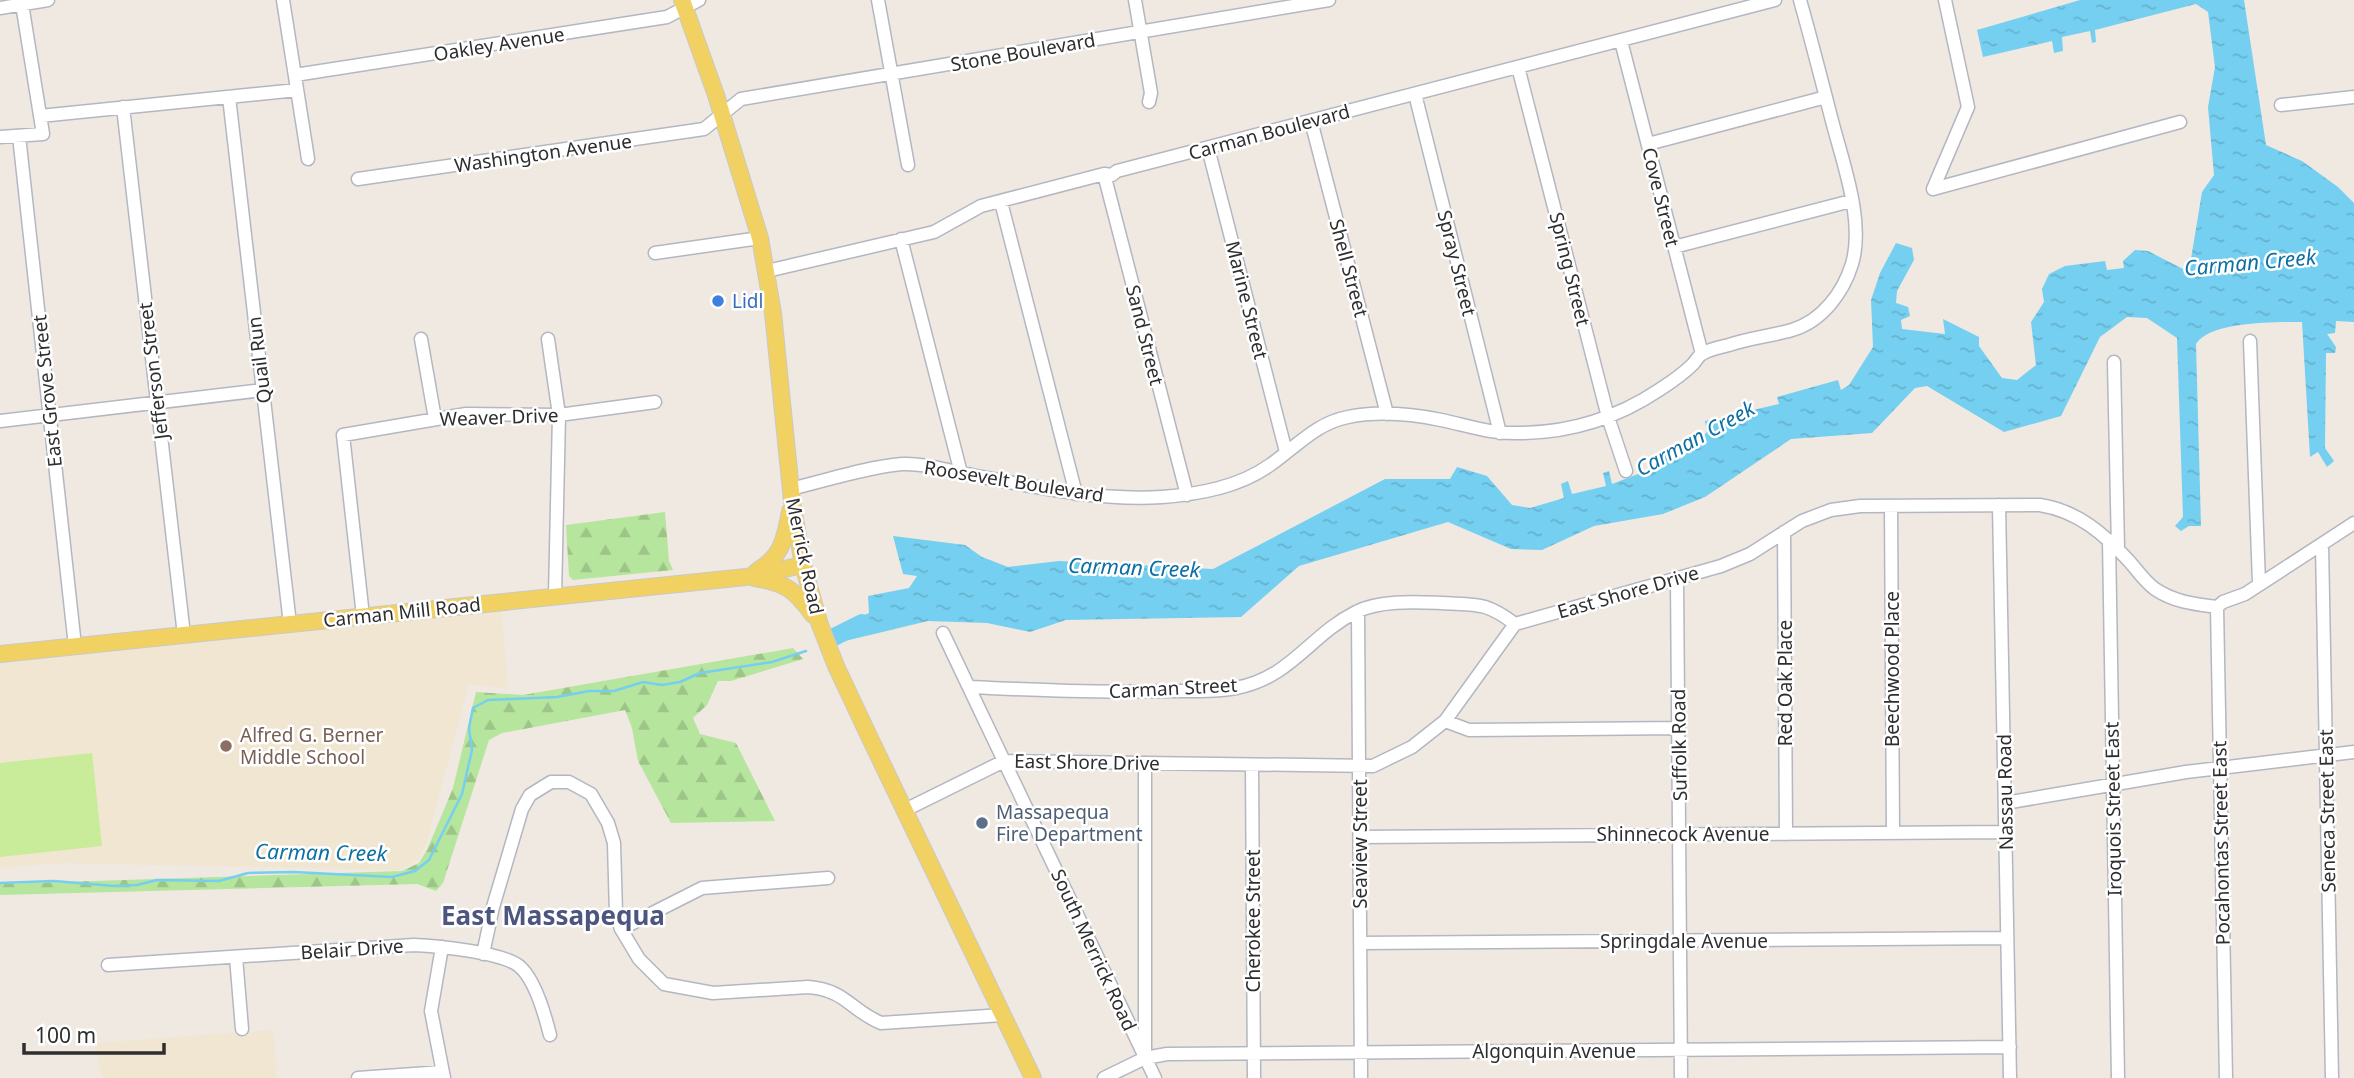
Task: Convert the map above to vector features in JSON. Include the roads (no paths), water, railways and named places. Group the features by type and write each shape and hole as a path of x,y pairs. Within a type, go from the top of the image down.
{"main road":[{"name":"Merrick Road","path":"688,2 760,238 767,271 791,495 803,565 820,625 836,666 1034,1078"},
{"path":"746,577 768,565 777,556 784,538 791,495"},
{"name":"Carman Mill Road","path":"0,654 746,577 803,565"},
{"path":"746,577 778,582 792,589 820,625"}],"street":[{"path":"0,8 48,0"},
{"path":"283,0 308,159"},
{"path":"878,0 908,165"},
{"path":"1135,0 1151,93 1149,102"},
{"name":"Stone Boulevard","path":"722,114 741,99 1329,0"},
{"name":"Carman Boulevard","path":"767,271 934,232 981,206 1104,174 1112,175 1117,171 1775,0"},
{"name":"Roosevelt Boulevard","path":"791,495 903,464 934,466 1076,494 1139,498 1187,495 1224,487 1253,476 1304,436 1349,416 1387,414 1440,420 1500,433 1559,430 1608,417 1659,390 1694,364 1702,354 1751,337 1791,330 1808,323 1821,314 1841,289 1852,264 1856,232 1852,201 1800,0"},
{"path":"1945,0 1968,107 1933,189 2180,122"},
{"name":"Oakley Avenue","path":"295,75 667,18 688,2"},
{"path":"0,137 43,134 22,5"},
{"name":"Cove Street","path":"1621,41 1702,354"},
{"name":"Spring Street","path":"1518,67 1608,417 1626,471"},
{"path":"40,116 297,90"},
{"name":"Spray Street","path":"1415,94 1500,433"},
{"name":"Quail Run","path":"229,97 290,624"},
{"path":"1648,144 1825,97"},
{"path":"2281,105 2354,97"},
{"name":"Jefferson Street","path":"123,107 184,635"},
{"name":"Washington Avenue","path":"358,179 704,129 722,114"},
{"name":"Shell Street","path":"1311,121 1387,414"},
{"name":"East Grove Street","path":"19,136 75,646"},
{"name":"Marine Street","path":"1208,148 1286,452"},
{"name":"Sand Street","path":"1104,174 1187,495"},
{"path":"1674,247 1852,201"},
{"path":"1001,202 1076,494"},
{"path":"655,253 760,238"},
{"path":"901,239 961,473"},
{"path":"421,339 435,419"},
{"path":"548,339 559,415 555,596"},
{"path":"2250,341 2259,583"},
{"name":"Iroquois Street East","path":"2114,362 2113,784 2118,1078"},
{"path":"0,421 263,390"},
{"name":"Weaver Drive","path":"363,616 343,435 466,414 559,415 655,402"},
{"name":"Nassau Road","path":"1999,505 2010,1078"},
{"name":"East Shore Drive","path":"905,810 1004,761 1373,766 1412,747 1445,721 1515,624 1677,579 1741,558 1802,520 1831,510 1860,506 2055,507 2071,513 2114,545 2152,587 2185,602 2217,607"},
{"name":"Beechwood Place","path":"1891,506 1893,832"},
{"path":"2217,607 2245,594 2354,523"},
{"name":"Red Oak Place","path":"1784,532 1786,834"},
{"name":"Seneca Street East","path":"2322,544 2332,1078"},
{"name":"Suffolk Road","path":"1677,579 1681,1078"},
{"name":"Carman Street","path":"969,687 1128,692 1235,688 1257,682 1282,670 1328,631 1358,611 1385,604 1416,602 1485,605 1496,609 1515,624"},
{"name":"Pocahontas Street East","path":"2217,607 2226,1078"},
{"name":"Seaview Street","path":"1358,611 1362,1078"},
{"name":"South Merrick Road","path":"943,633 1155,1078"},
{"path":"1445,721 1469,730 1679,728"},
{"path":"2005,803 2220,768 2354,752"},
{"path":"1145,763 1145,1058"},
{"name":"Cherokee Street","path":"1252,765 1254,1078"},
{"path":"483,954 493,907 522,809 530,795 551,782 569,782 591,794 608,823 614,843 616,914 621,929 639,959 664,984 713,993 824,989 842,996 867,1017 880,1023 1003,1015"},
{"name":"Shinnecock Avenue","path":"1360,837 2006,832"},
{"path":"621,929 702,888 828,878"},
{"name":"Springdale Avenue","path":"1360,943 2007,938"},
{"name":"Belair Drive","path":"107,965 414,945 442,947 483,954 518,965 528,977 546,1016 550,1035"},
{"path":"358,1078 443,1075 431,1011 442,947"},
{"path":"236,957 242,1029"},
{"name":"Algonquin Avenue","path":"1104,1078 1145,1058 1167,1054 2010,1047"}],"water":[{"path":"2080,0 2244,0 2266,145 2302,161 2338,187 2354,203 2354,322 2336,321 2335,333 2327,334 2336,347 2335,353 2326,353 2325,448 2334,461 2327,467 2318,452 2310,457 2302,322 2245,324 2215,331 2196,344 2201,526 2189,526 2181,531 2175,526 2183,517 2177,338 2147,318 2127,317 2100,337 2061,416 2004,432 1927,386 1915,388 1872,433 1791,439 1705,497 1663,514 1594,526 1542,550 1511,549 1448,522 1299,566 1241,617 1066,620 1030,632 987,623 928,621 845,641 840,626 869,613 868,596 909,588 917,576 903,574 893,536 965,545 982,557 1008,567 1059,561 1213,569 1385,479 1450,479 1457,467 1487,476 1512,505 1530,508 1564,498 1561,484 1568,481 1572,494 1606,486 1603,473 1609,471 1612,484 1659,466 1659,455 1672,448 1681,459 1707,432 1705,421 1779,404 1777,397 1838,380 1841,390 1849,385 1873,347 1871,300 1880,273 1896,243 1912,248 1914,260 1897,291 1896,303 1908,307 1910,316 1901,320 1902,329 1945,334 1943,319 1979,337 1979,346 2002,378 2017,380 2036,365 2031,322 2044,302 2042,289 2049,274 2065,266 2105,261 2107,270 2124,268 2123,261 2135,250 2148,251 2183,269 2191,259 2202,192 2214,175 2208,107 2215,67 2208,12 2196,4 2095,30 2096,42 2092,43 2090,31 2062,37 2063,51 2054,53 2052,41 1983,57 1977,30"}],"waterway":[{"name":"Carman Creek","path":"834,637 862,623"},
{"name":"Carman Creek","path":"0,883 54,881 114,886 137,885 157,880 219,881 248,873 294,872 392,877 415,871 429,860 462,794 472,750 469,728 473,708 488,700 557,697 589,691 614,691 643,682 662,685 680,682 700,673 772,662 806,651"}],"place":[{"name":"Lidl","path":"718,301"},
{"name":"Alfred G. Berner Middle School","path":"226,746"},
{"name":"Massapequa Fire Department","path":"982,823"}],"district":[{"name":"East Massapequa","path":"553,915"}]}
